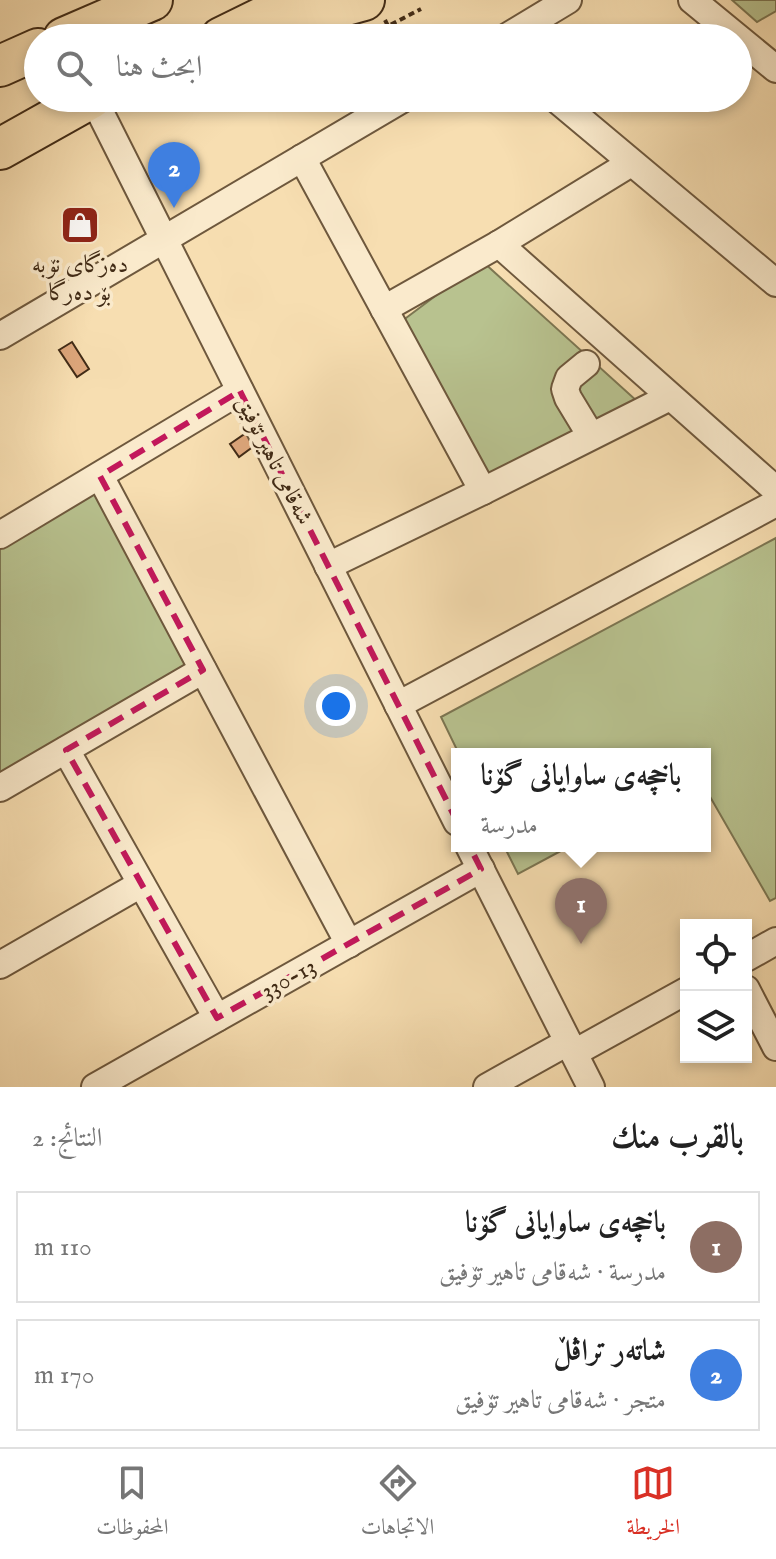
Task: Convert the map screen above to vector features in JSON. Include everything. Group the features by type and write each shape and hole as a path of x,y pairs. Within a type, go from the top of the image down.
{"highway":[{"path":"96,24 152,0"},
{"path":"251,24 298,0"},
{"path":"258,21 376,13"},
{"path":"0,66 24,55"},
{"path":"0,149 67,112"}],"street":[{"path":"528,24 568,0"},
{"path":"692,0 721,24"},
{"path":"752,49 776,69"},
{"name":"شەقامی تاهیر تۆفیق","path":"99,112 451,810"},
{"path":"0,336 380,112"},
{"path":"571,112 776,283"},
{"path":"302,158 483,491"},
{"path":"384,309 499,244 631,163"},
{"path":"499,244 776,490"},
{"path":"586,364 569,378 565,389 591,436"},
{"path":"0,535 240,391"},
{"path":"328,566 670,397"},
{"path":"100,476 349,944"},
{"path":"398,705 776,503"},
{"path":"3,780 66,750 203,670"},
{"path":"66,750 217,1018"},
{"path":"475,858 591,1087"},
{"name":"330-13","path":"95,1087 349,944 475,858"},
{"path":"0,965 141,884"},
{"path":"752,955 776,941"},
{"path":"747,991 776,1047"},
{"path":"487,1087 680,994"}],"path":[{"path":"376,13 421,9"}],"highlighted area":[{"path":"240,391 481,869 217,1018 66,750 203,670 100,476"}],"green space":[{"path":"732,0 776,0 776,11 757,22"},
{"path":"482,261 638,402 484,481 402,321"},
{"path":"98,484 192,662 0,775 0,541"},
{"path":"776,538 776,898 770,901 711,798 711,748 456,748 441,717"},
{"path":"507,852 559,852 518,874"}],"building":[{"path":"72,342 89,369 77,377 59,350"},
{"path":"246,433 254,446 239,457 230,444"}],"place":[{"name":"شاتەر تراڤڵ","path":"174,208"},
{"name":"دەزگای نۆبە بۆ دەرگا","path":"80,225"},
{"name":"باخچەی ساوایانی گۆنا","path":"581,944"}]}
